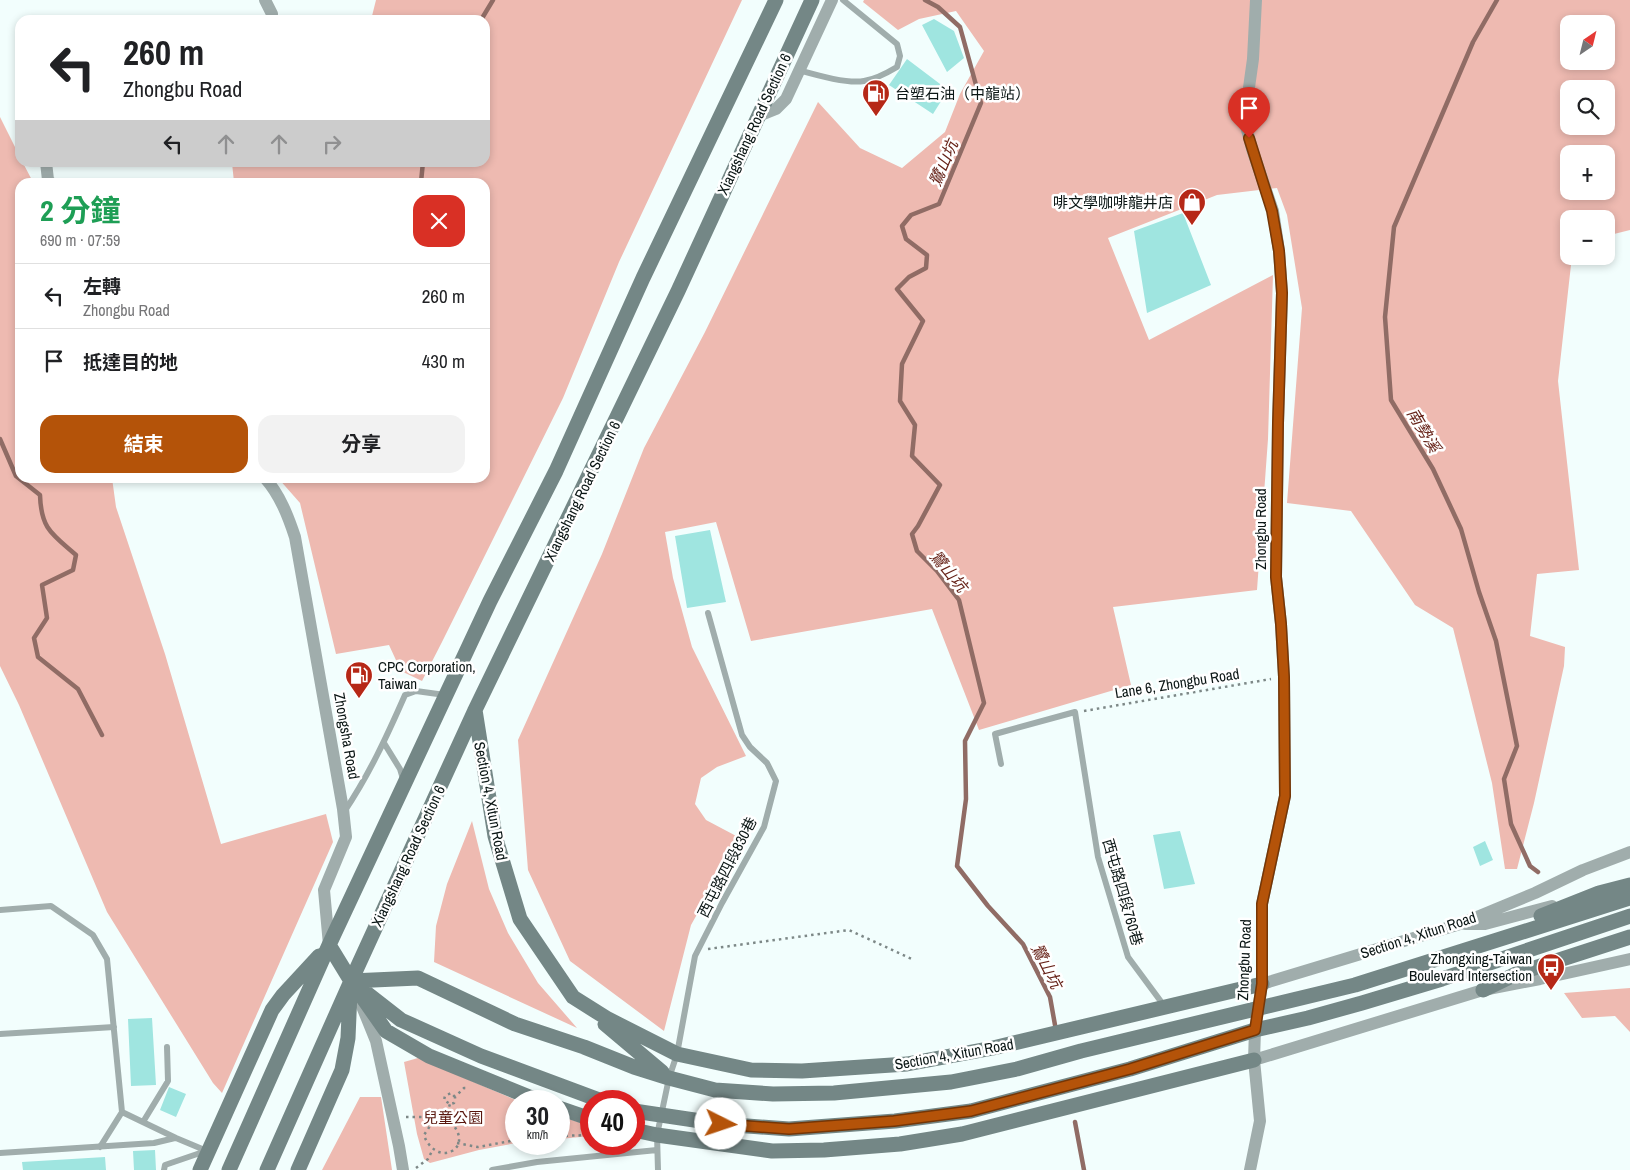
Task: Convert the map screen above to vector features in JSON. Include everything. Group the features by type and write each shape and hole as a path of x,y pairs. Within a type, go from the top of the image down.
{"street":[{"path":"265,0 272,15"},
{"path":"229,1170 329,945 490,601 556,471 643,278 776,0"},
{"name":"Xiangshang Road Section 6","path":"267,1170 475,710 666,316 812,0"},
{"path":"758,116 776,110 786,99 832,0"},
{"name":"Zhongbu Road","path":"1250,1170 1260,1121 1254,1060 1255,1030 1262,984 1262,904 1285,796 1284,677 1276,577 1282,293 1279,251 1272,211 1246,126 1246,109 1253,59 1256,0"},
{"name":"Zhongsha Road","path":"270,483 288,513 295,537 343,813 346,837 324,890 329,945"},
{"name":"Section 4, Xitun Road","path":"475,710 495,836 520,919 541,952 574,997 608,1019 677,1054 751,1070 802,1071 907,1064 993,1048 1262,984 1460,924 1535,893 1583,870 1630,852"},
{"path":"1460,924 1485,924 1630,885"},
{"path":"1456,952 1515,926 1599,893"},
{"name":"Section 4, Xitun Road","path":"351,981 418,978 514,1024 584,1047 634,1067 715,1090 773,1094 834,1093 951,1082 1017,1069 1081,1051 1355,985 1630,898"},
{"path":"645,1113 721,1124 789,1129 894,1121 971,1111 1130,1069 1255,1030 1308,1018 1433,982 1630,916"},
{"path":"1484,990 1516,974 1630,937"},
{"path":"329,945 351,981 386,1031 429,1056 512,1090"},
{"path":"200,1170 272,1010 283,994 329,945"},
{"path":"645,1136 657,1143 772,1151 824,1150 900,1144 972,1132 1254,1060 1484,990 1630,959"},
{"path":"351,981 401,1020 481,1056 580,1093"},
{"path":"351,981 376,1041 403,1170"},
{"name":"Xiangshang Road Section 6","path":"298,1170 342,1070 348,1038 351,981"},
{"path":"574,997 669,1078"}],"lane":[{"path":"798,70 828,79 862,82 897,67 900,56 897,44 843,0"},
{"name":"西屯路四段830巷","path":"658,1170 657,1143 661,1115 669,1078 677,1054 695,956 764,827 776,781 766,763 750,747 742,735 708,613"},
{"path":"343,813 363,784 405,696 416,691 447,695"},
{"path":"1001,764 995,734 1075,712"},
{"name":"西屯路四段760巷","path":"1075,712 1098,857 1128,957 1165,1008"},
{"path":"384,743 400,769 404,787"},
{"path":"0,910 50,906 93,935 107,959 122,1112 100,1147"},
{"path":"0,1034 114,1027"},
{"path":"143,1122 168,1080 166,1047"},
{"path":"122,1112 208,1151"},
{"path":"0,1154 154,1143 176,1138"},
{"path":"492,1170 657,1143"},
{"path":"164,1170 165,1165 174,1161 208,1151"}],"path":[{"name":"Lane 6, Zhongbu Road","path":"1075,712 1284,677"},
{"path":"698,950 849,930 914,960"},
{"path":"445,1119 450,1104 454,1103 455,1100 455,1096 451,1093 445,1096 444,1100 450,1104"},
{"path":"392,1117 425,1117 430,1125"},
{"path":"445,1119 453,1123 459,1138 452,1151 443,1153 433,1149 426,1142 424,1135 430,1125 438,1120 445,1119"},
{"path":"457,1143 478,1147 505,1142"},
{"path":"413,1170 428,1159 433,1149"}],"green space":[{"path":"376,0 742,0 619,262 563,398 422,681 401,671 389,645 336,654 300,503 282,483 490,483 490,178 234,178 232,167 490,167 490,15 372,15"},
{"path":"864,0 1630,0 1630,230 1615,234 1615,210 1560,210 1560,265 1571,265 1558,381 1579,570 1537,574 1530,636 1565,647 1564,666 1534,803 1517,869 1505,869 1492,783 1453,628 1415,605 1351,511 1287,503 1302,308 1287,215 1277,188 1217,195 1108,238 1149,340 1273,275 1268,439 1257,590 1113,607 1131,685 979,730 932,609 751,641 716,522 665,532 673,578 692,647 746,756 717,767 701,778 695,804 706,820 740,838 691,925 664,1031 570,961 528,870 518,740 602,554 644,448 705,332 818,102 860,148 902,168 945,132 960,94 984,51 956,11 919,19 898,30 863,2"},
{"path":"0,117 15,147 15,167 25,167 31,178 15,178 15,483 113,483 116,507 165,654 221,844 326,814 333,842 222,1093 213,1083 107,912 19,705 0,666"},
{"path":"472,821 489,889 508,933 538,983 577,1028 434,962 436,926 447,884"},
{"path":"1630,988 1630,1032 1615,1016 1582,1018 1564,993"},
{"name":"兒童公園","path":"418,1058 505,1095 505,1145 430,1163 424,1159 417,1134 404,1062"},
{"path":"360,1097 381,1097 392,1170 322,1170"},
{"path":"570,1119 580,1123 580,1137 570,1138"}],"building":[{"path":"934,19 954,31 964,58 947,72 922,25"},
{"path":"907,59 948,90 933,114 889,85"},
{"path":"1183,213 1211,285 1147,313 1134,231"},
{"path":"710,530 726,602 687,608 675,536"},
{"path":"1180,831 1195,884 1164,889 1153,835"},
{"path":"1485,841 1493,860 1480,866 1473,847"},
{"path":"152,1018 156,1085 131,1086 128,1019"},
{"path":"169,1087 186,1094 176,1117 160,1110"},
{"path":"155,1150 156,1170 134,1170 133,1151"},
{"path":"105,1157 106,1170 23,1170 22,1162"}],"waterway":[{"name":"鷺山坑","path":"484,15 493,0"},
{"name":"鷺山坑","path":"925,0 938,7 960,27 981,103 939,204 911,215 902,226 906,239 927,255 926,268 909,277 897,289 923,321 902,364 900,401 915,425 912,456 940,485 912,534 917,551 937,571 959,600 984,703 965,741 966,799 957,866 988,906 1023,944 1050,997 1055,1025"},
{"name":"南勢溪","path":"1497,0 1473,42 1394,227 1385,317 1391,400 1433,469 1461,529 1479,592 1496,641 1517,746 1504,779 1511,824 1530,866 1538,872"},
{"name":"鷺山坑","path":"421,178 422,167"},
{"name":"鷺山坑","path":"0,439 15,474"},
{"name":"鷺山坑","path":"25,483 40,495 43,516 49,530 76,555 73,570 42,585 47,618 34,638 38,657 78,689 102,735"},
{"name":"鷺山坑","path":"1075,1122 1084,1170"}],"place":[{"name":"台塑石油（中龍站）","path":"876,117"},
{"name":"啡文學咖啡龍井店","path":"1192,226"},
{"name":"CPC Corporation, Taiwan","path":"359,699"},
{"name":"Zhongxing-Taiwan Boulevard Intersection","path":"1551,991"}],"route":[{"path":"721,1124 789,1129 894,1121 971,1111 1130,1069 1255,1030 1262,984 1262,904 1285,796 1284,677 1276,577 1282,293 1279,251 1272,211 1249,138"}]}
